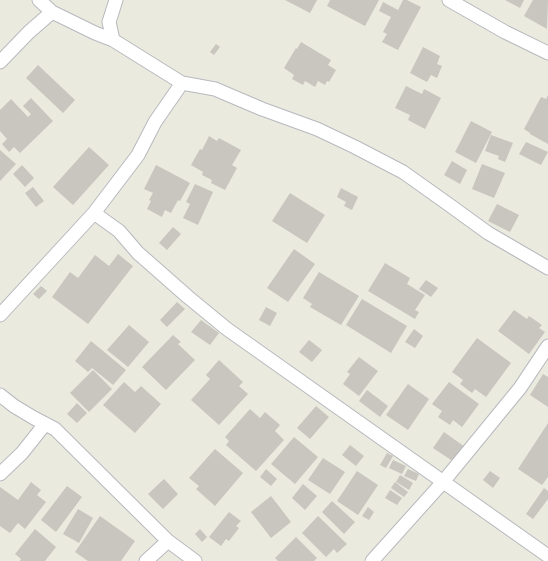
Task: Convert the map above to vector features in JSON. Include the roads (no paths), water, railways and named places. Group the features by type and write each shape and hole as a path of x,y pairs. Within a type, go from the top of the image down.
{"street":[{"path":"39,0 52,12 113,40 182,83 215,89 262,110 317,129 403,172 488,233 548,268"},
{"path":"113,40 109,22 116,0"},
{"path":"449,0 505,32 548,53"},
{"path":"0,62 29,32 52,12"},
{"path":"95,33 109,22"},
{"path":"0,314 94,213 138,155 155,122 182,83"},
{"path":"94,213 119,230 138,253 227,329 548,556"},
{"path":"372,561 443,482 520,388 548,346"},
{"path":"0,395 14,406 55,429 168,542 195,561"},
{"path":"0,474 22,453 45,424"},
{"path":"146,561 168,542"}]}
